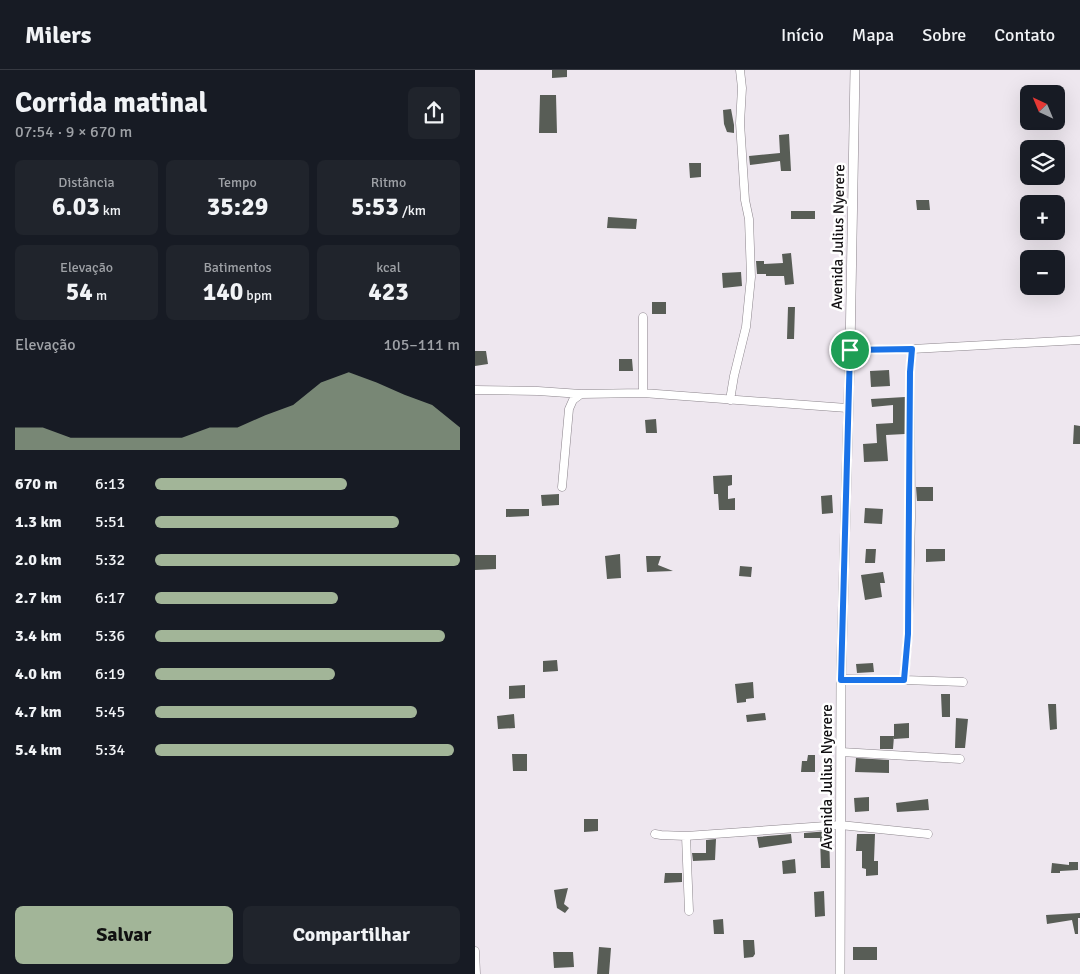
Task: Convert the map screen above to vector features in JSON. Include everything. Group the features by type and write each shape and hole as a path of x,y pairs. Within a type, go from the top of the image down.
{"street":[{"path":"730,400 746,327 751,277 749,219 745,200 740,123 742,88 740,70"},
{"name":"Avenida Julius Nyerere","path":"840,974 841,680 855,70"},
{"path":"643,317 643,393"},
{"path":"850,350 912,349 1080,340"},
{"path":"904,680 908,634 910,372 912,349"},
{"path":"475,390 581,394 643,393 847,408"},
{"path":"562,487 569,409 573,400 581,394"},
{"path":"841,680 963,682"},
{"path":"841,752 960,760"},
{"path":"655,834 686,836 841,825 928,834"},
{"path":"686,836 689,911"},
{"path":"475,951 476,974"}],"building":[{"path":"552,70 567,70 567,77 552,78"},
{"path":"540,95 556,95 557,133 539,133"},
{"path":"731,109 734,133 727,132 724,124 723,110"},
{"path":"789,134 791,171 781,171 780,161 750,165 749,156 780,153 779,135"},
{"path":"689,163 701,163 701,177 690,178"},
{"path":"916,200 929,200 930,210 917,210"},
{"path":"791,211 815,211 815,219 791,219"},
{"path":"608,217 637,219 636,229 607,228"},
{"path":"791,253 794,284 785,285 784,276 757,274 756,261 764,261 764,264 783,263 782,254"},
{"path":"741,272 742,286 723,288 722,273"},
{"path":"652,302 666,302 666,314 652,314"},
{"path":"788,307 795,307 794,339 787,339"},
{"path":"475,351 486,351 488,364 475,366"},
{"path":"619,359 632,359 633,371 619,371"},
{"path":"889,370 890,386 871,387 870,371"},
{"path":"905,397 905,434 886,435 888,461 864,462 863,444 877,443 876,424 893,423 893,405 872,407 871,399"},
{"path":"656,419 657,433 646,433 645,420"},
{"path":"1074,425 1080,426 1080,444 1073,444"},
{"path":"732,475 732,485 728,486 728,499 735,498 735,510 719,510 718,494 714,494 713,476"},
{"path":"916,487 933,487 933,501 917,501"},
{"path":"559,494 559,505 542,506 541,495"},
{"path":"832,495 833,513 822,514 821,496"},
{"path":"865,508 883,509 882,524 864,523"},
{"path":"506,509 529,509 529,516 506,517"},
{"path":"866,549 876,549 875,563 865,563"},
{"path":"926,549 945,549 945,561 926,562"},
{"path":"620,554 621,578 607,579 605,556"},
{"path":"475,555 496,555 496,569 475,570"},
{"path":"646,556 661,556 658,565 673,571 647,572"},
{"path":"740,566 752,567 751,577 739,576"},
{"path":"883,572 885,583 880,583 882,597 865,600 861,575"},
{"path":"557,660 558,671 543,672 543,661"},
{"path":"873,663 874,672 857,673 856,664"},
{"path":"753,682 754,698 746,699 746,702 737,703 735,684"},
{"path":"525,685 525,698 509,699 509,686"},
{"path":"941,694 950,694 950,717 942,717"},
{"path":"1048,704 1056,704 1057,729 1050,730"},
{"path":"765,713 766,720 747,722 746,715"},
{"path":"514,714 515,728 498,729 497,716"},
{"path":"956,718 968,719 965,748 955,748"},
{"path":"909,723 909,738 894,739 894,724"},
{"path":"880,736 894,736 893,749 880,749"},
{"path":"512,754 527,754 527,771 513,771"},
{"path":"808,755 815,755 815,772 801,772 802,761 807,761"},
{"path":"856,758 889,760 889,773 855,772"},
{"path":"869,797 869,811 855,812 854,798"},
{"path":"928,799 929,810 897,812 896,803"},
{"path":"584,819 598,819 598,831 584,832"},
{"path":"829,831 830,868 821,868 820,838 804,838 804,833"},
{"path":"791,834 792,843 759,848 757,837"},
{"path":"857,834 875,834 874,861 878,861 878,875 866,876 866,869 862,868 862,851 856,851"},
{"path":"716,839 715,860 693,861 692,853 706,853 706,840"},
{"path":"795,859 796,873 783,874 782,861"},
{"path":"1069,862 1078,862 1078,870 1051,873 1052,863 1069,865"},
{"path":"665,873 682,873 682,882 664,883"},
{"path":"568,888 564,904 569,908 565,913 557,908 554,890"},
{"path":"824,891 825,916 815,917 814,892"},
{"path":"1080,913 1080,918 1078,918 1078,934 1075,934 1072,920 1047,924 1046,915"},
{"path":"723,919 724,934 714,934 713,920"},
{"path":"743,940 754,940 755,954 753,957 744,958"},
{"path":"599,947 611,948 609,974 597,974"},
{"path":"853,947 877,947 877,960 853,960"},
{"path":"553,952 573,952 574,967 554,968"}],"route":[{"path":"912,349 910,372 911,517 908,634 904,680 841,680 850,350 912,349"}]}
